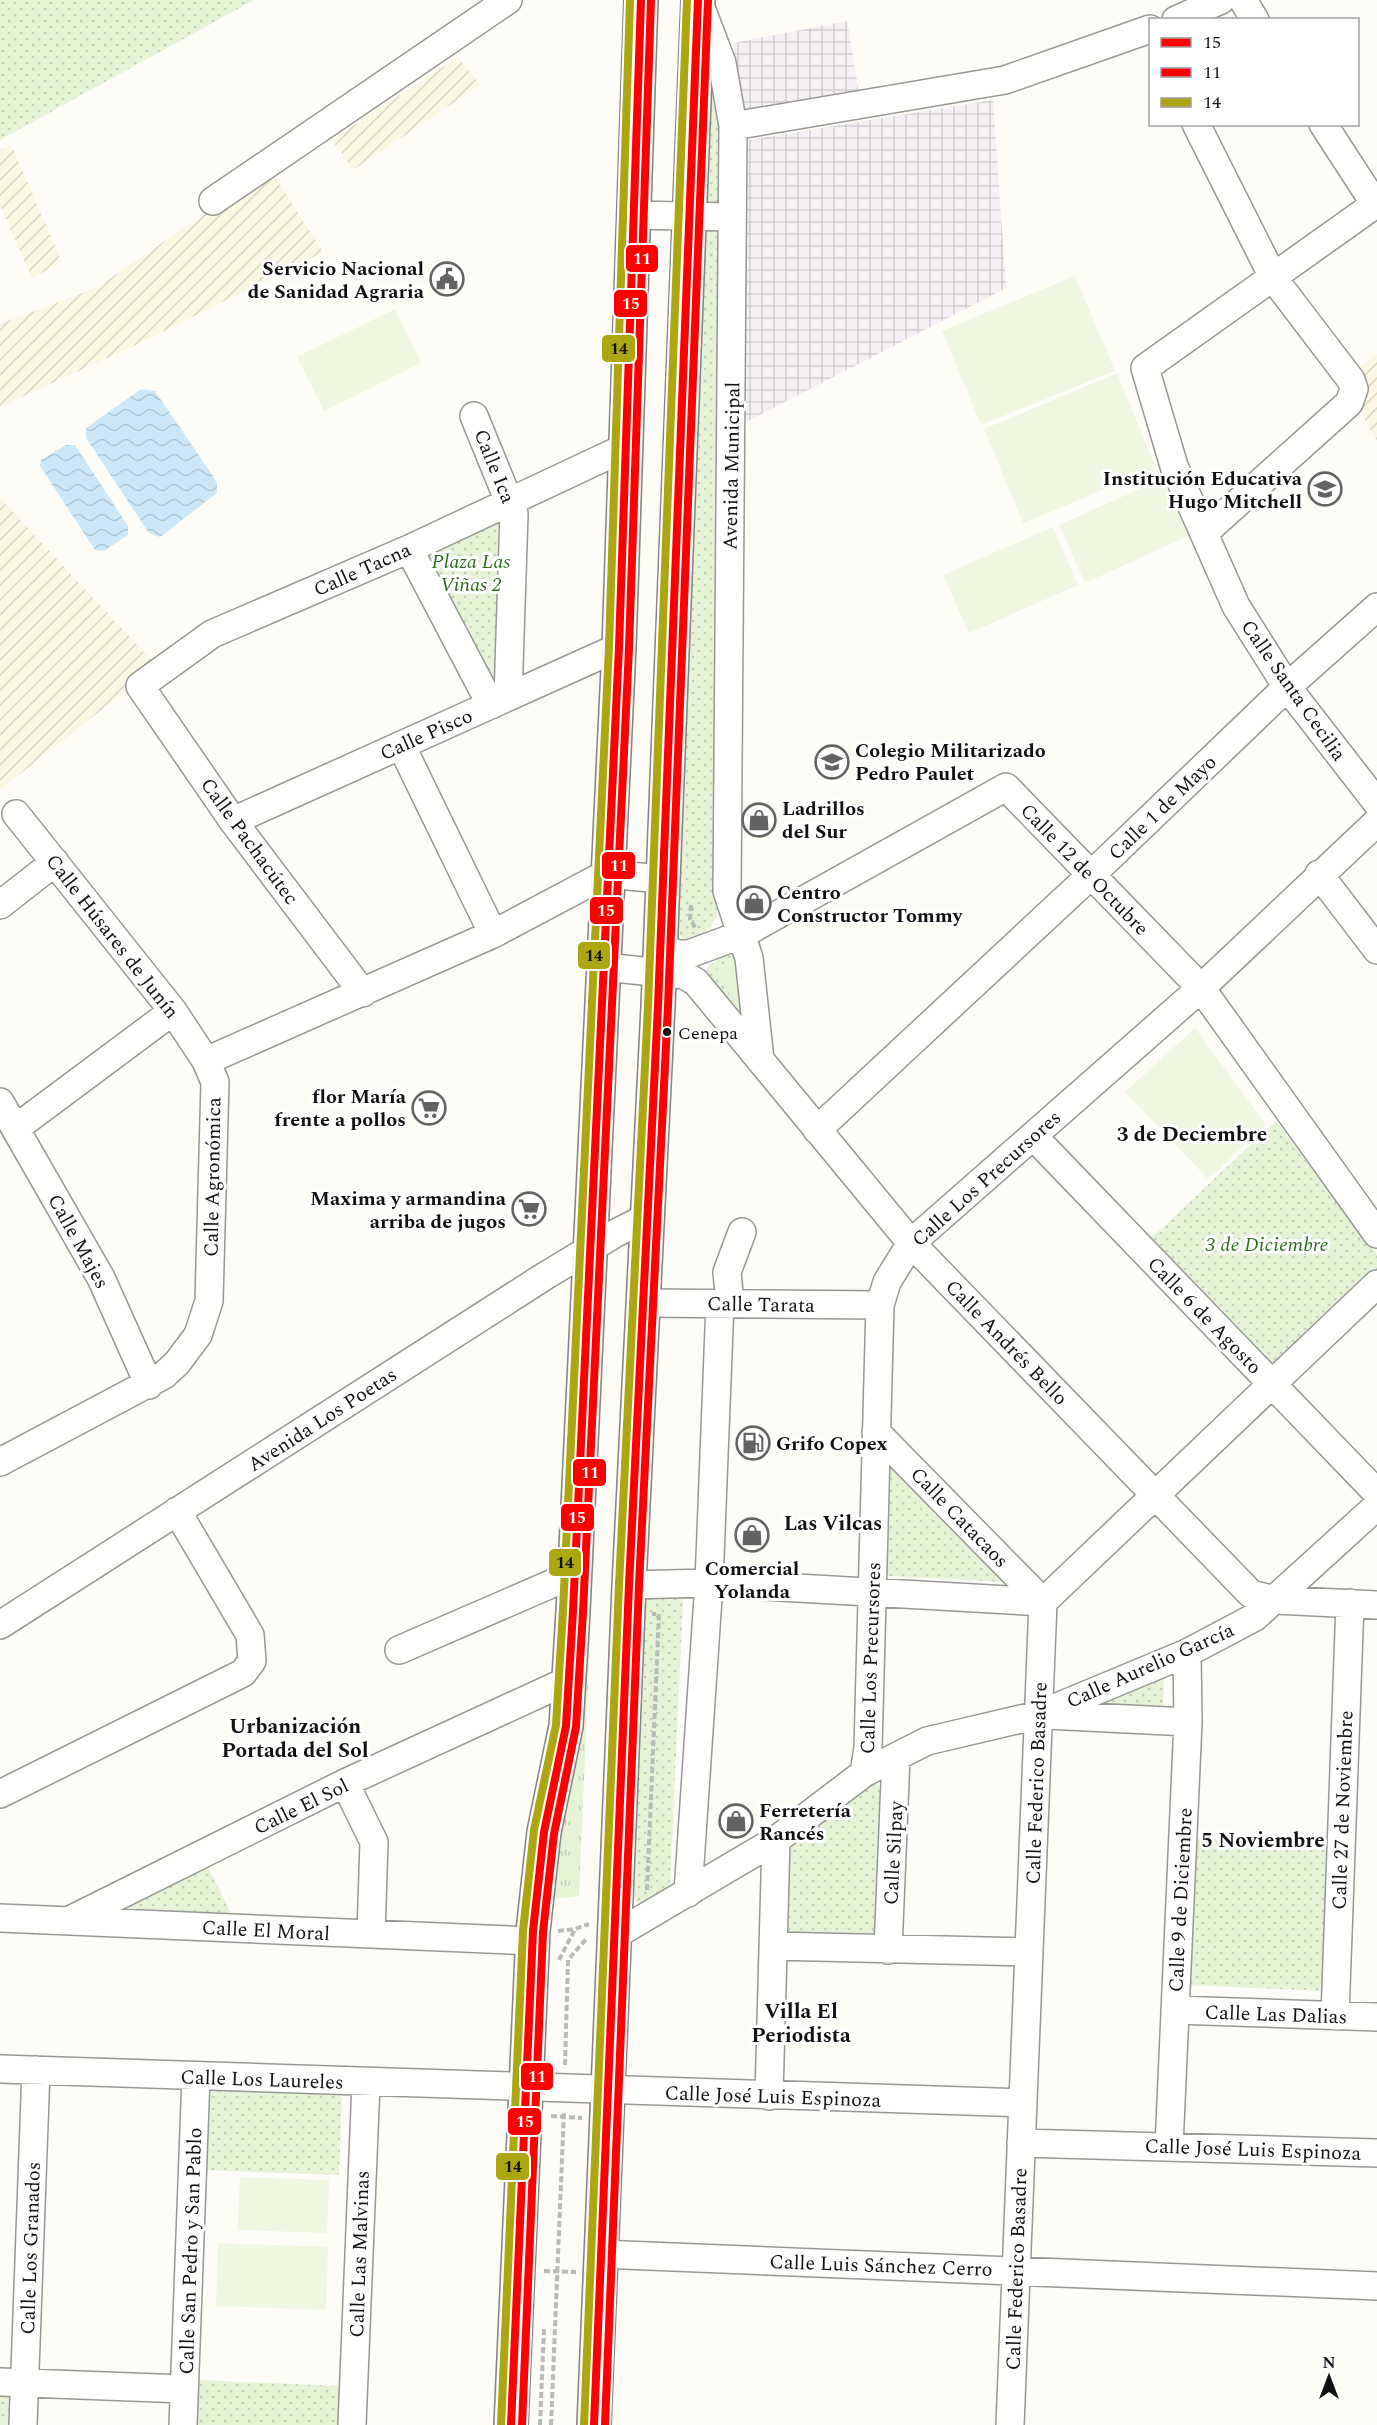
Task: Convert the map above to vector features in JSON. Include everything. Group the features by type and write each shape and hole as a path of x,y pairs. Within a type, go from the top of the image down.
{"main road":[{"path":"511,2425 537,2266 539,2103 533,1936 544,1832 561,1756 569,1680 618,647 641,0"},
{"name":"Avenida Municipal","path":"594,2425 629,1585 659,959 698,1"}],"street":[{"path":"213,201 508,0"},
{"path":"1180,18 1221,0"},
{"path":"1243,0 1254,18"},
{"name":"Avenida Municipal","path":"698,1 722,63 733,126 727,891 743,934"},
{"path":"733,126 1005,80 1149,31"},
{"path":"1197,126 1274,279 1351,380 1354,389 1352,398 1204,533"},
{"path":"1274,279 1376,204 1324,126"},
{"path":"633,215 732,217"},
{"name":"Calle Santa Cecilia","path":"1274,279 1145,368 1174,466 1236,606 1287,687 1377,803"},
{"name":"Calle Ica","path":"474,416 511,501 514,514 499,701"},
{"name":"Calle Tacna","path":"140,686 212,634 409,549 624,448"},
{"path":"409,549 499,701"},
{"name":"Calle 1 de Mayo","path":"817,1130 1091,875 1287,687 1377,607"},
{"name":"Calle Pisco","path":"233,821 618,647"},
{"name":"Calle Pachacútec","path":"140,686 233,821 363,993"},
{"path":"401,745 493,934"},
{"name":"Calle 12 de Octubre","path":"659,959 676,954 689,954 743,934 1006,787 1201,988 1377,1234"},
{"name":"Calle Húsares de Junín","path":"16,814 173,1011 206,1061"},
{"name":"Calle Los Precursores","path":"864,1773 868,1748 880,1305 888,1282 911,1243 1201,988 1319,874 1377,822"},
{"path":"0,905 55,862"},
{"path":"206,1061 493,934 606,874 662,879"},
{"path":"1319,874 1377,950"},
{"path":"743,934 749,958 760,1060"},
{"name":"Calle Andrés Bello","path":"603,967 659,959 696,982 911,1243 1251,1594 1275,1600 1377,1605"},
{"path":"16,1128 173,1011"},
{"name":"Calle Agronómica","path":"0,1462 149,1385 177,1364 198,1335 209,1301 214,1082 206,1061"},
{"name":"Calle Majes","path":"0,1102 101,1278 149,1385"},
{"name":"Calle 6 de Agosto","path":"1033,1136 1377,1493"},
{"name":"Avenida Los Poetas","path":"0,1625 589,1249 646,1218"},
{"path":"688,1893 725,1304 728,1272 742,1232"},
{"path":"629,1585 709,1583 1043,1602 1377,1284"},
{"name":"Calle Tarata","path":"642,1303 880,1305"},
{"name":"Calle Catacaos","path":"876,1432 1043,1602"},
{"name":"Calle Aurelio García","path":"616,1922 688,1893 776,1840 864,1773 927,1741 1038,1715 1187,1653 1255,1617 1377,1506"},
{"path":"0,1794 243,1672 252,1661 250,1635 177,1511"},
{"path":"399,1650 574,1574"},
{"name":"Calle Federico Basadre","path":"1010,2425 1043,1602"},
{"name":"Calle 27 de Noviembre","path":"1335,2016 1350,1604"},
{"name":"Calle 9 de Diciembre","path":"1170,2147 1188,1722 1187,1653"},
{"name":"Calle El Sol","path":"68,1921 345,1783 569,1680"},
{"path":"1038,1715 1188,1722"},
{"name":"Calle Silpay","path":"888,1950 896,1757"},
{"path":"345,1783 374,1842 371,1934"},
{"path":"770,2096 776,1840"},
{"name":"Calle El Moral","path":"0,1918 371,1934 533,1936"},
{"path":"774,1946 1029,1952"},
{"name":"Calle Las Dalias","path":"1175,2010 1377,2018"},
{"name":"Calle Los Laureles","path":"0,2069 366,2082 539,2103"},
{"name":"Calle Los Granados","path":"23,2425 12,2382 36,2070"},
{"name":"Calle San Pedro y San Pablo","path":"183,2425 196,2076"},
{"name":"Calle Las Malvinas","path":"352,2425 366,2082"},
{"name":"Calle José Luis Espinoza","path":"539,2103 606,2105 770,2096 1023,2103"},
{"name":"Calle José Luis Espinoza","path":"1021,2143 1377,2153"},
{"name":"Calle Luis Sánchez Cerro","path":"600,2264 1016,2271 1377,2286"},
{"path":"12,2382 184,2389"}],"path":[{"path":"533,1936 616,1922 647,1892 659,1614"},
{"path":"559,1972 559,1960 575,1929"},
{"path":"539,2103 564,2117 606,2105"},
{"path":"539,2103 553,2128"},
{"path":"551,2425 564,2117"},
{"path":"537,2266 557,2271 600,2264"},
{"path":"537,2266 546,2283"},
{"path":"540,2425 544,2318"}],"shaded area":[{"path":"847,21 859,93 741,112 733,43"},
{"path":"458,57 480,85 353,170 332,140"},
{"path":"993,100 1006,288 742,424 742,141"},
{"path":"11,144 62,262 32,278 0,206 0,150"},
{"path":"270,169 323,252 134,346 0,407 0,324 96,288"},
{"path":"1377,354 1377,441 1342,380"},
{"path":"0,498 157,666 0,790"}],"green space":[{"path":"0,0 254,0 0,140"},
{"path":"709,89 718,89 723,198 718,205 708,202 700,194"},
{"path":"705,230 716,230 722,239 715,624 717,916 703,933 694,938 683,939 672,928"},
{"path":"641,234 650,236 640,572 627,861 616,861"},
{"path":"1075,276 1115,371 981,425 942,331"},
{"path":"395,309 421,363 324,411 297,357"},
{"path":"1117,373 1156,468 1023,523 984,429"},
{"path":"1162,479 1188,536 1085,583 1059,525"},
{"name":"Plaza Las Viñas 2","path":"509,517 503,691 493,692 424,556"},
{"path":"1053,527 1078,585 969,633 943,575"},
{"path":"729,952 736,953 740,959 742,1022 706,972 708,966"},
{"path":"732,958 736,964 741,1008 714,971"},
{"path":"1195,1028 1266,1125 1208,1179 1125,1092"},
{"name":"3 de Diciembre","path":"1276,1121 1377,1255 1377,1270 1276,1369 1147,1242"},
{"path":"606,1262 579,1896 548,1900 562,1812 573,1777"},
{"path":"891,1463 1005,1582 886,1576"},
{"path":"680,1595 683,1602 670,1884 655,1900 637,1903 631,1892 644,1598"},
{"path":"1164,1677 1163,1708 1094,1705"},
{"path":"877,1778 880,1792 880,1937 788,1933 791,1835"},
{"path":"1188,1838 1330,1846 1325,1991 1184,1985"},
{"path":"205,1861 232,1915 122,1910 115,1905"},
{"path":"204,2086 342,2092 339,2175 200,2170"},
{"path":"240,2177 329,2180 327,2233 238,2230"},
{"path":"218,2243 328,2247 326,2310 216,2306"},
{"path":"199,2380 339,2386 338,2425 196,2425"},
{"path":"0,2395 11,2395 9,2425 0,2425"}],"water":[{"path":"141,389 155,391 217,482 217,493 160,537 149,533 86,438 86,428"},
{"path":"66,445 75,445 128,526 128,535 104,551 95,550 40,466 41,460"}],"transit line":[{"name":"14","path":"501,2425 523,1931 534,1830 556,1725 563,1610 609,647 630,0"},
{"name":"15","path":"511,2425 533,1931 544,1832 566,1726 573,1611 619,647 641,0"},
{"name":"11","path":"522,2425 543,1932 554,1834 576,1727 583,1612 629,648 651,0"},
{"name":"14","path":"584,2425 619,1585 648,1006 687,0"},
{"name":"15","path":"594,2425 629,1585 658,1006 698,0"},
{"name":"11","path":"605,2425 639,1585 668,1006 708,0"}],"place":[{"name":"Servicio Nacional de Sanidad Agraria","path":"447,279"},
{"name":"Institución Educativa Hugo Mitchell","path":"1325,489"},
{"name":"Colegio Militarizado Pedro Paulet","path":"832,762"},
{"name":"Ladrillos del Sur","path":"759,820"},
{"name":"Centro Constructor Tommy","path":"754,903"},
{"name":"Cenepa","path":"667,1032"},
{"name":"flor María frente a pollos","path":"429,1108"},
{"name":"Maxima y armandina arriba de jugos","path":"529,1209"},
{"name":"Grifo Copex","path":"753,1443"},
{"name":"Comercial Yolanda","path":"752,1535"},
{"name":"Ferretería Rancés","path":"736,1821"}],"district":[{"name":"3 de Deciembre","path":"1192,1134"},
{"name":"Las Vilcas","path":"833,1523"},
{"name":"Urbanización Portada del Sol","path":"295,1738"},
{"name":"5 Noviembre","path":"1263,1840"},
{"name":"Villa El Periodista","path":"801,2023"}]}
